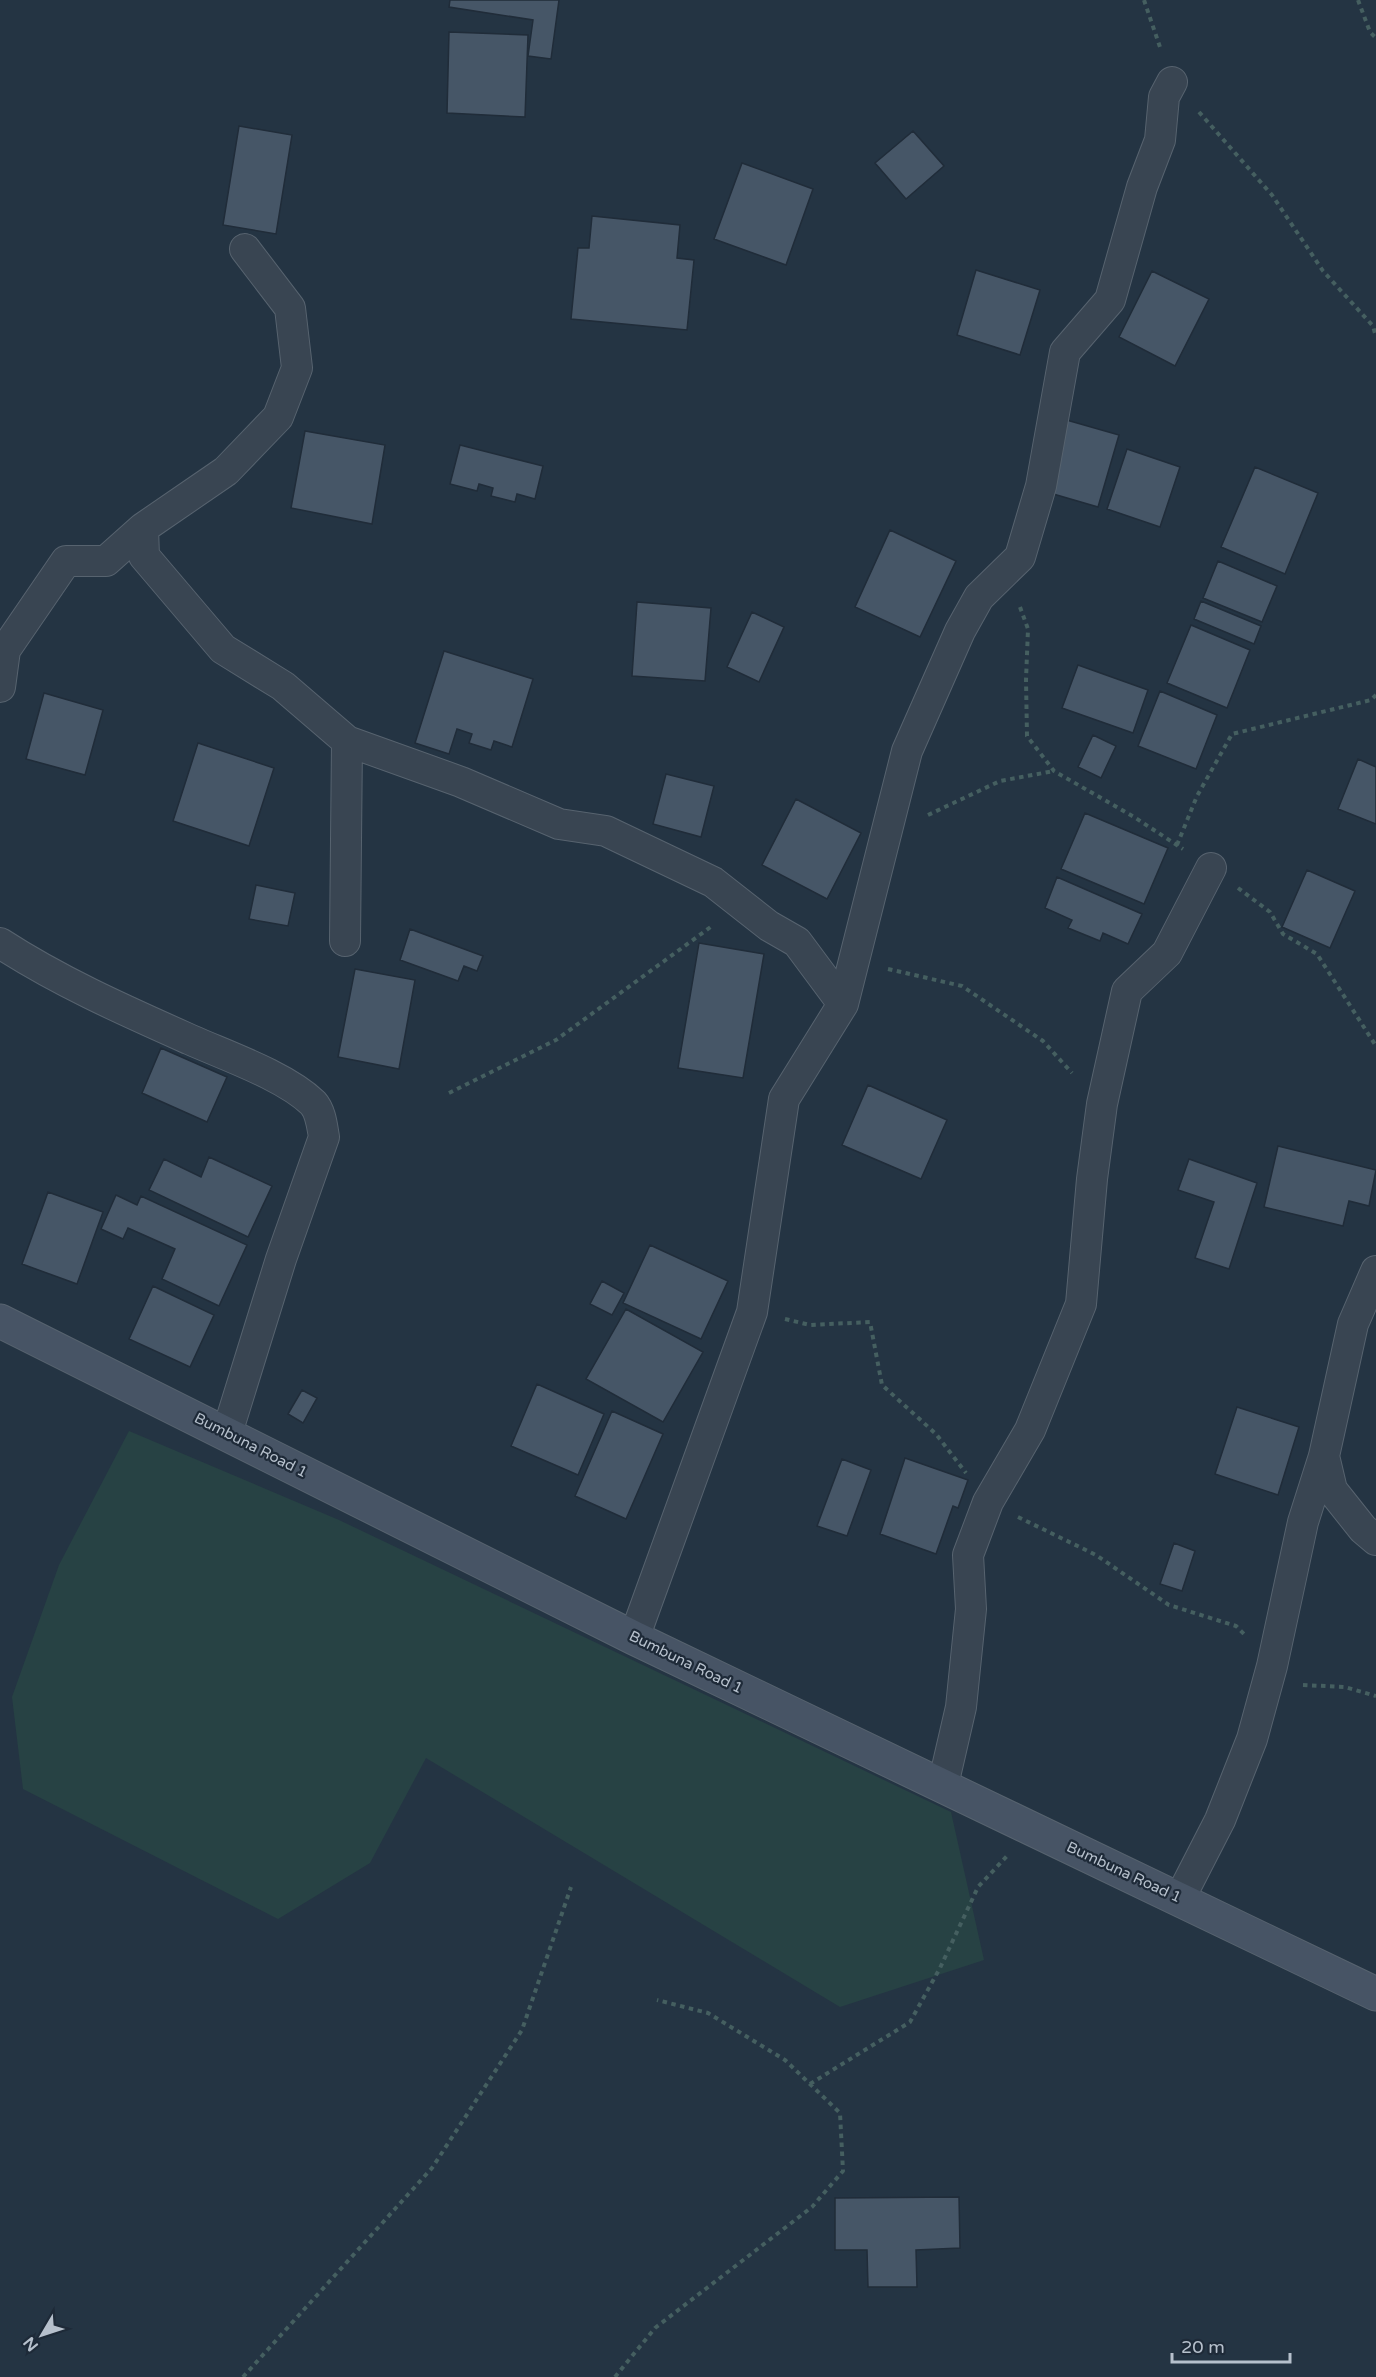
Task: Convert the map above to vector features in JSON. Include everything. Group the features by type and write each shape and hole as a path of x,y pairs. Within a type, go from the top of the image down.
{"main road":[{"name":"Bumbuna Road 1","path":"0,1321 634,1638 1376,1994"}],"street":[{"path":"634,1638 752,1312 784,1099 843,1004 907,751 960,631 980,597 1020,557 1041,486 1065,352 1110,300 1142,187 1160,140 1164,97 1172,82"},
{"path":"0,687 5,650 66,561 106,561 142,528 226,471 278,417 297,368 290,308 245,249"},
{"path":"142,528 144,556 223,649 283,686 347,741 461,782 559,824 606,831 714,882 769,926 797,942 843,1004"},
{"path":"345,941 347,741"},
{"path":"943,1785 962,1696 971,1609 968,1555 988,1502 1030,1430 1081,1304 1092,1179 1102,1104 1127,991 1167,953 1211,868"},
{"path":"0,943 28,961 126,1011 267,1074 298,1091 314,1105 321,1120 324,1137 281,1259 227,1433"},
{"path":"1180,1898 1220,1820 1252,1739 1272,1666 1303,1522 1324,1456 1353,1323 1376,1271"},
{"path":"1324,1456 1332,1490 1363,1529 1376,1540"}],"path":[{"path":"1143,0 1172,82 1272,195 1323,271 1373,326 1376,337"},
{"path":"1358,0 1370,32 1376,38"},
{"path":"1020,557 1014,591 1028,629 1027,736 1054,771 1134,817 1211,868 1270,912 1283,934 1317,954 1376,1047"},
{"path":"1177,846 1197,796 1232,735 1371,700 1376,695"},
{"path":"885,836 1000,781 1054,771"},
{"path":"448,1093 556,1040 709,928 740,902"},
{"path":"843,1004 889,968 962,987 1043,1041 1102,1104"},
{"path":"752,1312 810,1324 870,1322 882,1385 936,1434 988,1502 1096,1555 1169,1605 1236,1626 1272,1666 1298,1684 1345,1687 1376,1696"},
{"path":"810,2084 910,2022 940,1968 978,1887 1033,1829"},
{"path":"243,2377 432,2168 522,2030 571,1887"},
{"path":"615,2377 655,2328 812,2207 843,2171 840,2113 785,2060 708,2013 657,2000"}],"green space":[{"path":"129,1431 339,1520 951,1812 984,1960 840,2007 426,1758 370,1863 278,1919 23,1789 12,1697 59,1565"}],"building":[{"path":"450,0 559,0 551,59 528,56 533,20 449,7"},
{"path":"449,32 528,35 525,117 447,113"},
{"path":"239,126 292,135 276,234 223,225"},
{"path":"913,131 944,166 906,199 875,163"},
{"path":"742,163 813,189 786,265 714,239"},
{"path":"592,216 680,225 677,258 694,260 687,330 571,319 578,248 589,248"},
{"path":"976,270 1040,290 1020,355 957,335"},
{"path":"1152,271 1209,299 1175,366 1119,337"},
{"path":"1063,419 1119,435 1098,507 1043,491"},
{"path":"305,431 385,445 372,524 291,508"},
{"path":"460,445 543,466 535,499 517,494 515,502 491,496 493,488 479,484 477,491 450,484"},
{"path":"1127,449 1180,467 1160,527 1107,509"},
{"path":"1255,467 1318,493 1285,574 1221,547"},
{"path":"890,530 956,561 920,637 855,607"},
{"path":"1218,561 1277,586 1262,622 1203,598"},
{"path":"1201,601 1261,626 1254,644 1194,619"},
{"path":"637,602 711,608 705,681 632,676"},
{"path":"752,612 784,627 759,682 727,667"},
{"path":"1191,625 1250,650 1227,708 1167,683"},
{"path":"444,651 533,679 512,747 494,741 491,750 469,743 472,734 457,729 449,754 415,743"},
{"path":"1078,665 1148,690 1133,733 1062,708"},
{"path":"1160,691 1217,715 1196,769 1138,746"},
{"path":"44,693 103,710 85,775 26,759"},
{"path":"1093,735 1116,746 1101,778 1078,767"},
{"path":"198,743 274,768 249,846 173,821"},
{"path":"1358,759 1376,767 1376,824 1338,809"},
{"path":"666,774 714,786 701,837 653,824"},
{"path":"796,799 861,833 827,899 762,865"},
{"path":"1085,813 1168,848 1144,904 1061,869"},
{"path":"1307,870 1355,891 1330,948 1282,927"},
{"path":"1057,877 1142,914 1128,944 1103,933 1100,941 1068,928 1072,920 1045,908"},
{"path":"256,885 295,893 288,926 249,919"},
{"path":"410,929 483,956 477,971 464,966 458,981 400,960"},
{"path":"699,943 764,954 743,1078 678,1068"},
{"path":"355,969 415,980 399,1069 338,1057"},
{"path":"161,1048 227,1077 207,1122 142,1093"},
{"path":"868,1085 947,1120 921,1179 842,1145"},
{"path":"1278,1146 1376,1170 1369,1206 1349,1201 1343,1226 1264,1207"},
{"path":"209,1157 272,1186 248,1237 149,1190 164,1159 201,1177"},
{"path":"1189,1159 1257,1183 1229,1269 1195,1258 1214,1202 1178,1190"},
{"path":"48,1192 103,1212 77,1284 22,1264"},
{"path":"116,1195 137,1205 141,1196 247,1245 219,1306 162,1279 175,1249 128,1228 123,1239 101,1229"},
{"path":"650,1245 728,1281 701,1339 623,1303"},
{"path":"602,1281 624,1293 612,1315 590,1304"},
{"path":"153,1286 214,1315 190,1367 129,1339"},
{"path":"626,1309 703,1352 663,1422 586,1379"},
{"path":"537,1384 604,1414 578,1475 511,1446"},
{"path":"302,1390 317,1398 303,1423 288,1414"},
{"path":"1237,1407 1299,1427 1278,1495 1215,1474"},
{"path":"612,1411 663,1434 626,1519 575,1496"},
{"path":"905,1458 968,1480 958,1508 953,1506 936,1554 880,1534"},
{"path":"842,1459 871,1470 847,1536 817,1526"},
{"path":"1174,1543 1195,1551 1182,1591 1160,1584"},
{"path":"959,2197 960,2248 916,2250 917,2287 868,2287 867,2250 835,2250 835,2198"}]}
